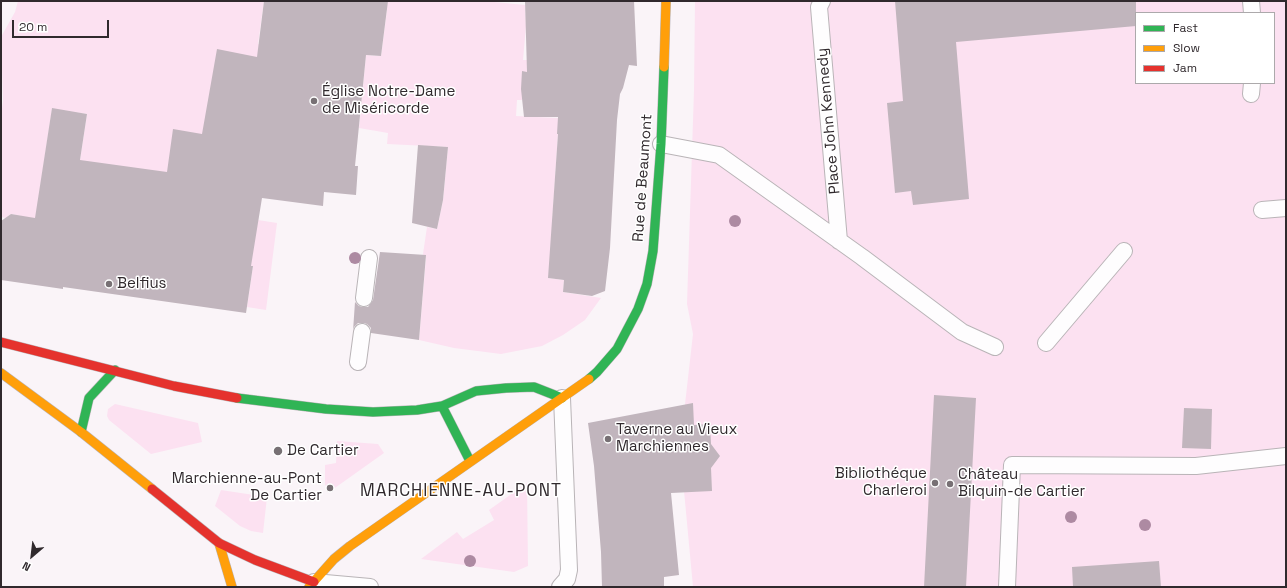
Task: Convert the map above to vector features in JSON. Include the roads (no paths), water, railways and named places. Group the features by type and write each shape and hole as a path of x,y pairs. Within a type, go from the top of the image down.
{"main road":[{"name":"Rue de Beaumont","path":"312,584 334,559 350,546 562,398 597,372 617,349 638,309 647,284 653,251 660,144 666,1"},
{"path":"1,342 174,386 232,397 326,409 373,412 417,410 442,406 476,391 506,388 534,387 562,398"},
{"path":"81,432 88,398 115,370"},
{"path":"1,373 81,432 219,543 312,584"},
{"path":"442,406 470,461"},
{"path":"219,543 232,587"}],"lane":[{"name":"Place John Kennedy","path":"822,1 820,7 839,241"},
{"path":"1251,1 1252,12"},
{"path":"660,144 720,155 962,332 995,347"},
{"path":"1262,210 1286,208"},
{"path":"1046,343 1124,251"},
{"path":"364,298 369,258"},
{"path":"358,362 362,332"},
{"path":"560,587 567,579 569,570 562,398"},
{"path":"1007,587 1012,465 1196,466 1286,456"},
{"path":"312,584 370,587"}],"place":[{"name":"Église Notre-Dame de Miséricorde","path":"314,101"},
{"name":"Belfius","path":"109,284"},
{"name":"Taverne au Vieux Marchiennes","path":"608,439"},
{"name":"De Cartier","path":"278,451"},
{"name":"Bibliothéque Charleroi","path":"935,483"},
{"name":"Château Bilquin-de Cartier","path":"950,484"},
{"name":"Marchienne-au-Pont De Cartier","path":"330,488"}],"district":[{"name":"MARCHIENNE-AU-PONT","path":"461,491"}]}
